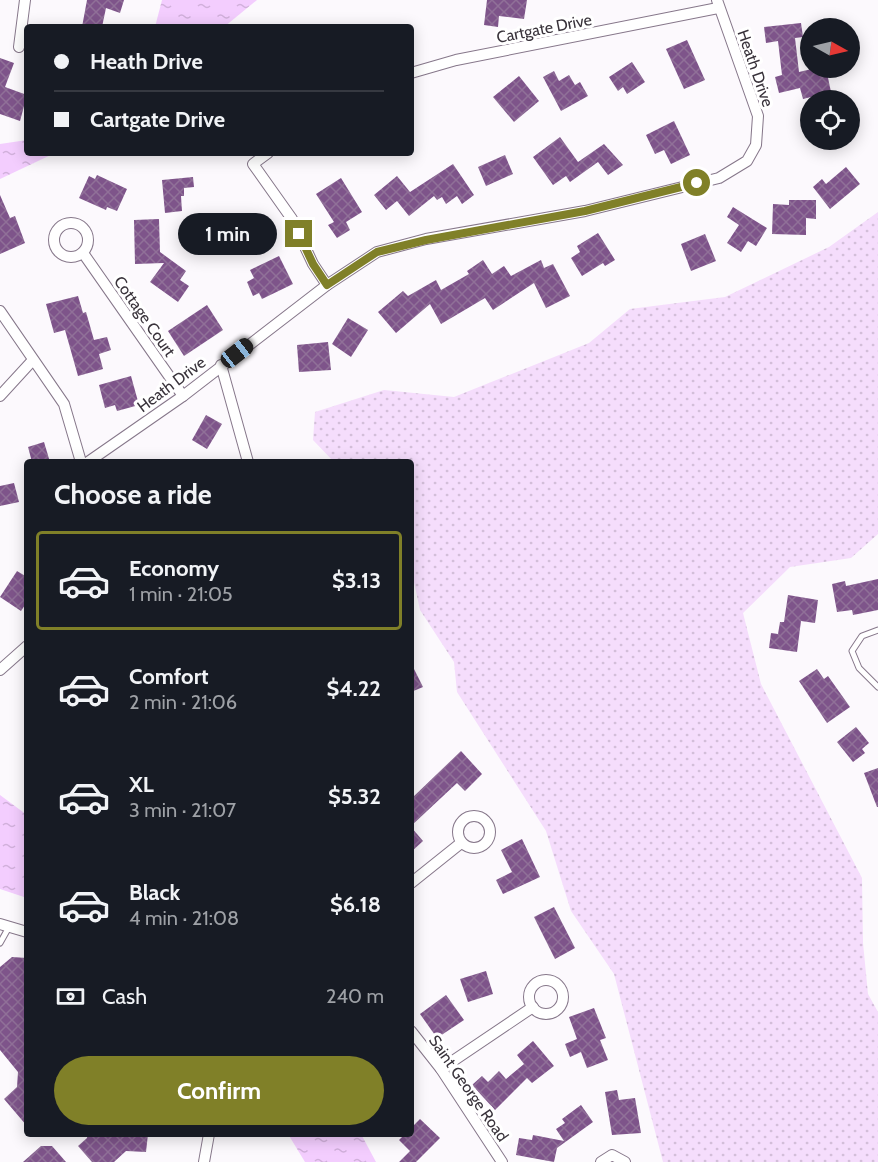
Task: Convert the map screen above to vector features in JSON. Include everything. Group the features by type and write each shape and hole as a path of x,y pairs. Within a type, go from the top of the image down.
{"street":[{"path":"20,47 25,0"},
{"name":"Cartgate Drive","path":"414,72 456,60 718,4"},
{"name":"Heath Drive","path":"92,459 183,396 327,285 377,252 426,240 585,211 663,192 719,178 747,161 756,145 758,116 718,4"},
{"path":"264,156 253,164 292,219 313,264 327,285"},
{"name":"Cottage Court","path":"83,253 183,396"},
{"path":"0,311 22,340 32,361 64,404 80,459"},
{"path":"0,396 32,361"},
{"path":"221,365 247,459"},
{"path":"0,670 24,649"},
{"path":"414,880 461,843"},
{"path":"5,926 24,931"},
{"path":"441,1069 533,1007"},
{"name":"Saint George Road","path":"414,1035 441,1069 502,1162"},
{"path":"204,1162 208,1137"},
{"path":"601,1162 612,1155 618,1155 626,1162"}],"lane":[{"path":"878,630 862,636 852,651 859,668 878,687"},
{"path":"0,943 5,926"}],"shaded area":[{"path":"878,212 878,534 851,558 790,567 743,613 761,684 862,878 863,943 868,994 878,1012 878,1162 663,1162 614,974 571,911 546,831 457,692 454,662 420,610 414,582 414,459 331,459 313,440 315,412 384,390 454,397 589,343 630,309 725,297 829,247"}],"water":[{"path":"162,0 257,0 228,24 156,24"},
{"path":"24,140 24,156 49,156 0,179 0,144"},
{"path":"0,795 24,813 24,897 0,889"},
{"path":"290,1137 363,1137 376,1162 305,1162"}],"building":[{"path":"87,0 124,0 120,13 106,8 103,24 83,24"},
{"path":"487,0 527,0 524,19 499,16 498,27 484,25"},
{"path":"800,23 800,37 795,38 800,78 828,78 831,90 801,90 800,88 779,93 775,77 782,75 778,41 766,43 764,27"},
{"path":"687,40 705,80 684,89 666,49"},
{"path":"0,58 14,63 5,87 24,94 24,106 20,121 0,114"},
{"path":"632,62 645,82 627,94 623,87 618,91 609,77"},
{"path":"554,71 559,81 569,75 575,85 580,82 588,96 561,111 543,77"},
{"path":"519,76 539,101 514,122 493,97"},
{"path":"674,121 690,155 671,164 664,150 655,154 646,135"},
{"path":"560,137 578,162 604,144 623,165 608,175 598,162 570,182 566,176 553,185 533,157"},
{"path":"505,155 513,174 486,186 478,167"},
{"path":"453,164 474,195 462,204 457,196 446,204 442,197 437,200 434,196 409,216 397,201 386,210 374,195 397,176 410,192"},
{"path":"846,167 860,184 830,209 813,187 822,179 826,184"},
{"path":"97,175 127,189 117,211 107,207 106,210 79,198 89,176 95,179"},
{"path":"193,177 194,187 184,188 184,196 181,196 182,211 165,213 162,180"},
{"path":"341,178 362,212 346,222 350,230 337,238 328,225 334,222 316,194"},
{"path":"0,195 10,218 15,216 25,243 0,254"},
{"path":"789,200 816,200 816,219 806,218 806,235 772,234 773,204 789,205"},
{"path":"733,207 767,228 756,246 748,241 741,252 727,243 739,225 727,217"},
{"path":"250,217 257,247 231,254 223,225"},
{"path":"159,219 160,252 186,271 180,280 189,286 178,302 150,282 164,263 135,264 134,220"},
{"path":"598,233 615,260 605,266 603,263 582,276 571,258 580,252 577,246"},
{"path":"705,234 716,261 691,271 681,244"},
{"path":"279,256 293,284 262,299 259,293 253,296 247,282 254,278 250,270"},
{"path":"483,260 492,274 504,266 511,276 541,260 544,268 553,264 570,296 546,308 534,283 493,310 485,298 441,324 430,304 396,333 378,312 403,291 408,296 436,280 441,290 469,274 467,271"},
{"path":"78,296 83,313 86,312 94,340 107,337 111,350 99,354 103,369 78,376 65,330 54,333 46,304"},
{"path":"207,305 223,330 184,356 168,331"},
{"path":"348,318 368,330 351,357 332,344"},
{"path":"328,342 331,370 299,372 297,345"},
{"path":"131,376 139,405 117,411 115,405 105,408 99,385"},
{"path":"206,415 222,424 207,449 192,440"},
{"path":"44,442 49,459 31,459 28,447"},
{"path":"14,483 19,502 0,506 0,486"},
{"path":"17,571 24,575 24,606 21,611 0,597"},
{"path":"878,579 878,610 853,615 852,610 837,612 832,584 845,581 846,586"},
{"path":"788,595 818,600 815,623 801,621 797,652 769,648 771,633 778,634 780,622 784,622"},
{"path":"414,669 423,687 414,691"},
{"path":"817,669 824,679 828,676 850,707 827,723 799,681"},
{"path":"856,727 869,743 862,749 865,753 853,762 837,742"},
{"path":"461,751 482,774 465,791 457,783 414,823 414,796"},
{"path":"878,768 878,807 877,807 864,773"},
{"path":"414,830 423,841 414,849"},
{"path":"522,839 540,877 503,894 496,880 512,872 501,850"},
{"path":"554,907 575,948 555,959 534,917"},
{"path":"12,957 24,958 24,1122 4,1099 17,1087 18,1072 0,1050 0,967"},
{"path":"486,971 493,994 468,1002 460,979"},
{"path":"446,995 464,1020 437,1038 420,1014"},
{"path":"594,1008 606,1038 600,1040 608,1060 587,1068 581,1052 570,1057 565,1044 577,1039 569,1017"},
{"path":"533,1041 554,1066 532,1083 527,1078 495,1110 472,1085 482,1076 488,1082 499,1071 506,1079 524,1064 517,1055"},
{"path":"617,1090 619,1100 635,1098 641,1133 612,1135 605,1092"},
{"path":"581,1105 593,1122 557,1148 554,1162 516,1155 519,1138 532,1140 533,1135 564,1141 556,1129 565,1123 562,1119"},
{"path":"420,1119 440,1138 416,1162 399,1162 410,1151 399,1140 402,1137 414,1137 414,1125"},
{"path":"148,1137 146,1152 126,1151 114,1162 92,1162 78,1146 87,1138"},
{"path":"41,1146 52,1146 66,1162 23,1162"}],"route":[{"path":"299,234 313,264 327,285 377,252 426,240 585,211 697,183"}]}
